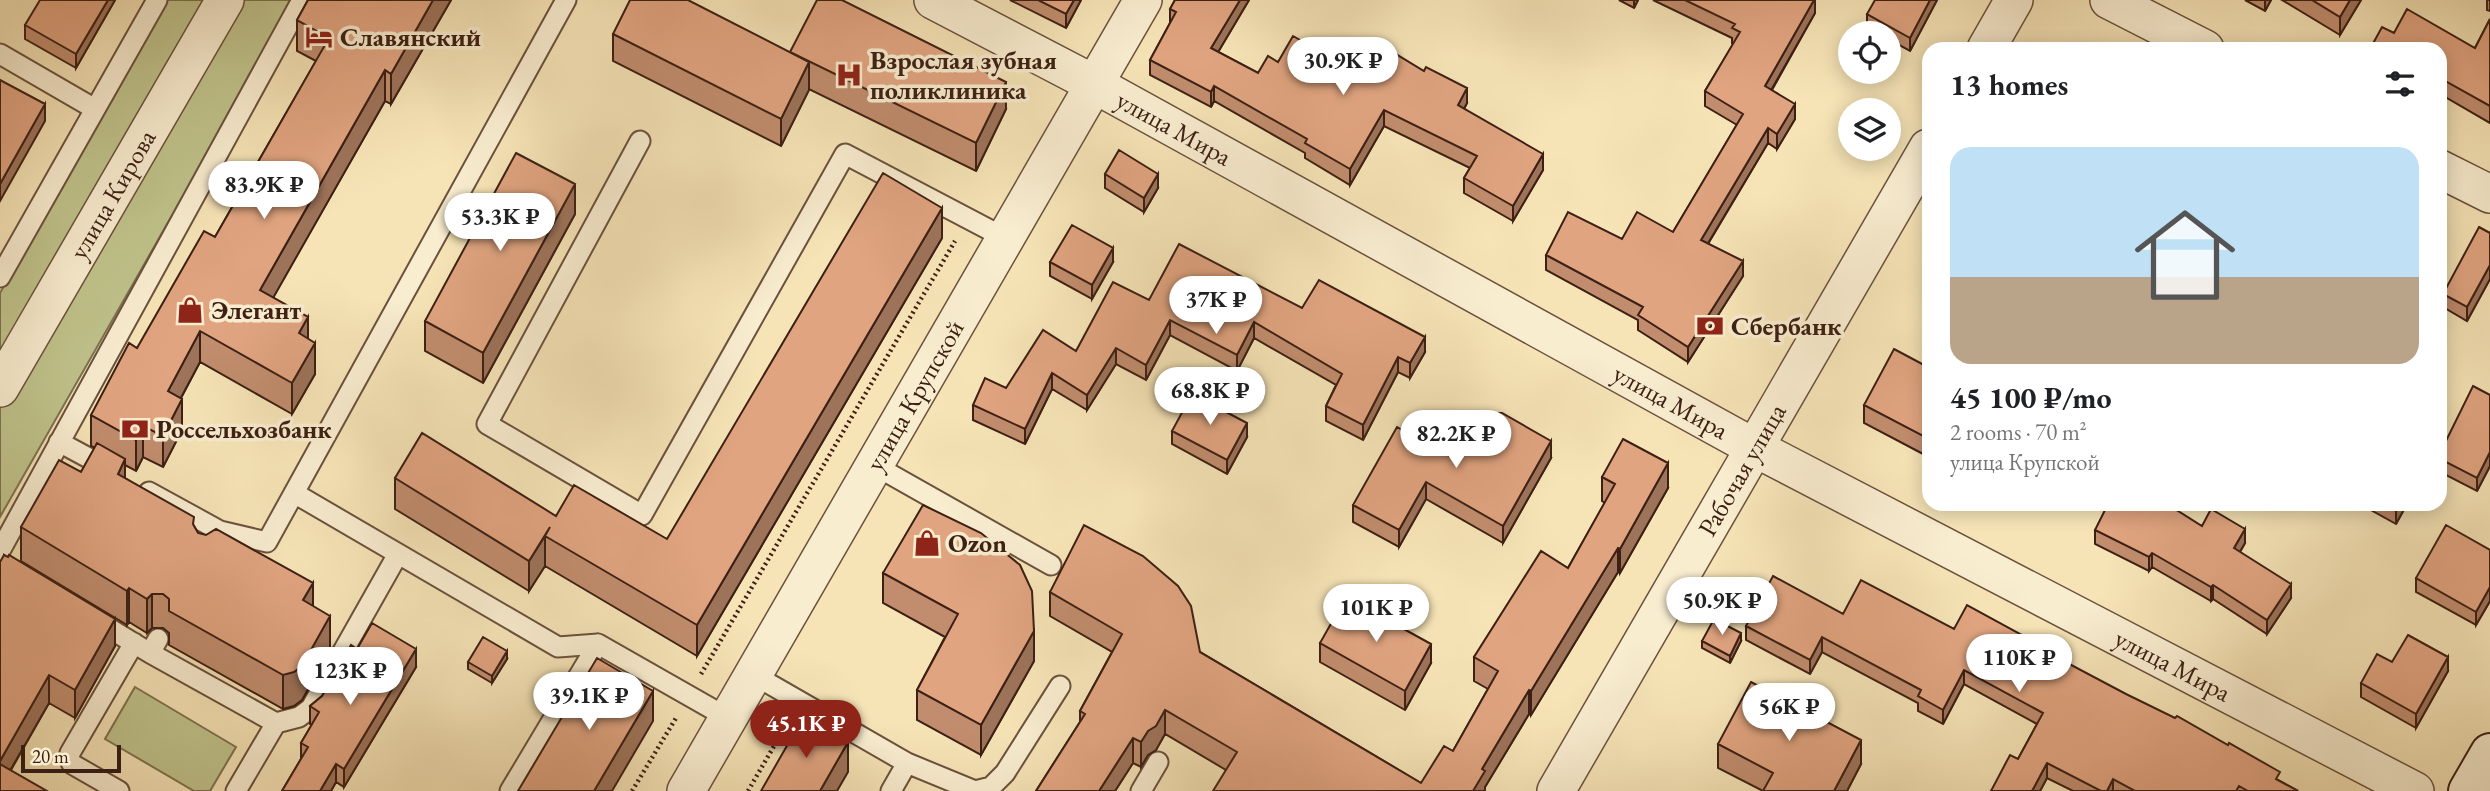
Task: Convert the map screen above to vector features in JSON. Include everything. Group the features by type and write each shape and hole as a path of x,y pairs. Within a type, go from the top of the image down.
{"main road":[{"path":"2468,791 2490,753"}],"street":[{"name":"улица Кирова","path":"0,388 225,0"},
{"name":"улица Мира","path":"933,0 1094,84 1755,448 2415,791"},
{"name":"улица Крупской","path":"686,791 1143,0"},
{"path":"1990,42 2014,0"},
{"path":"2109,0 2191,42"},
{"name":"Рабочая улица","path":"1556,791 1922,158"},
{"path":"2447,172 2490,194"}],"lane":[{"path":"0,277 158,0"},
{"path":"0,551 302,0"},
{"path":"60,442 220,531 267,542 566,0"},
{"path":"0,54 95,109"},
{"path":"640,141 487,424 642,515 845,154 1005,238"},
{"path":"874,465 1051,565"},
{"path":"294,493 558,647 598,644 728,718"},
{"path":"210,549 220,531"},
{"path":"236,791 276,723 299,717 311,708 398,554"},
{"path":"78,610 148,645 276,723"},
{"path":"510,791 598,644"},
{"path":"119,791 72,764 69,758 148,645"},
{"path":"754,675 907,763 975,791 991,787 1005,773 1060,686"},
{"path":"1141,791 1158,762"},
{"path":"891,791 907,763"}],"path":[{"path":"632,791 968,219"},
{"path":"748,791 799,702"}],"green space":[{"path":"164,0 295,0 0,517 0,293"},
{"path":"135,687 236,747 210,791 194,791 105,739"}],"building":[{"path":"40,0 108,0 76,54 25,25"},
{"path":"308,0 433,0 391,74 385,70 260,290 308,317 299,333 315,343 292,383 200,331 168,391 182,399 163,436 143,426 136,440 91,415 129,343 137,348 204,231 215,237 329,38 297,20"},
{"path":"630,0 688,0 809,62 781,119 613,34"},
{"path":"817,0 842,0 1006,82 976,143 790,52"},
{"path":"1038,0 1074,0 1066,14"},
{"path":"1175,0 1240,0 1211,48 1258,73 1268,56 1278,62 1293,36 1358,73 1376,42 1424,71 1426,67 1467,88 1458,105 1543,154 1513,206 1464,178 1477,156 1384,110 1350,169 1305,143 1307,139 1214,86 1211,92 1150,60 1176,12 1170,9"},
{"path":"1685,0 1814,0 1765,86 1795,104 1777,134 1768,128 1701,240 1743,261 1688,347 1638,315 1643,307 1546,255 1568,212 1622,239 1637,212 1673,232 1743,114 1705,91 1740,32 1732,28 1735,24"},
{"path":"1875,0 1930,0 1910,38 1901,33 1901,21 1880,21 1867,14"},
{"path":"2312,0 2350,0 2340,17"},
{"path":"2407,9 2475,48 2490,19 2490,106 2447,82 2447,42 2374,42 2382,27 2394,33"},
{"path":"0,80 45,104 0,184"},
{"path":"1119,150 1158,174 1144,198 1105,174"},
{"path":"516,153 575,184 483,353 425,321"},
{"path":"883,173 942,208 697,625 545,536 550,527 529,561 395,478 422,433 556,516 574,485 667,539"},
{"path":"1072,225 1113,248 1092,285 1050,262"},
{"path":"2479,227 2490,233 2490,265 2467,307 2447,296 2447,287"},
{"path":"1179,244 1302,308 1319,280 1425,337 1410,363 1398,357 1363,425 1326,406 1342,374 1254,322 1237,355 1170,320 1146,365 1116,348 1087,395 1052,373 1025,429 973,405 985,378 1006,388 1043,330 1076,351 1113,282 1149,300"},
{"path":"1894,349 1922,364 1922,435 1864,405"},
{"path":"2473,386 2490,395 2490,452 2477,478 2447,463 2447,439"},
{"path":"1192,394 1247,423 1227,460 1172,431"},
{"path":"1476,413 1502,413 1551,441 1503,526 1426,482 1399,530 1353,505 1397,427 1451,457"},
{"path":"1623,439 1668,463 1620,549 1618,548 1482,769 1485,771 1473,791 1213,791 1237,752 1165,710 1156,726 1148,731 1141,742 1133,738 1099,791 1036,791 1085,714 1080,711 1122,634 1050,592 1084,525 1143,556 1178,586 1191,606 1200,652 1421,783 1444,746 1453,751 1498,671 1474,657 1541,551 1568,568 1615,484 1602,477"},
{"path":"97,443 125,459 118,474 194,517 193,524 198,533 206,535 216,529 313,583 303,600 330,616 302,666 283,675 169,611 169,599 163,594 152,594 147,599 129,588 127,591 21,527 59,460 81,472"},
{"path":"923,505 981,533 1020,565 1032,591 1034,631 981,725 917,690 958,614 883,573"},
{"path":"2104,511 2178,511 2202,526 2210,511 2214,511 2245,529 2234,548 2291,584 2267,620 2213,585 2211,587 2152,553 2149,557 2095,530"},
{"path":"2446,525 2490,550 2490,587 2476,612 2416,578"},
{"path":"4,555 9,555 115,619 75,690 49,675 0,761 0,562"},
{"path":"1773,576 1843,614 1861,580 1954,629 1967,605 2040,645 2039,648 2126,694 2175,718 2177,716 2228,745 2229,743 2280,772 2276,779 2298,791 2248,791 2239,786 2236,791 2135,791 2113,779 2107,791 2101,791 2047,763 2032,791 1991,791 2010,755 2018,759 2043,713 1964,670 1943,710 1918,696 1921,690 1822,637 1810,660 1746,626"},
{"path":"1346,597 1431,644 1405,691 1320,643"},
{"path":"1714,619 1741,633 1730,656 1702,641"},
{"path":"372,623 416,649 344,769 336,764 320,791 282,791 308,747 301,743 319,712 310,706 322,696 351,645 357,649"},
{"path":"2408,635 2448,657 2416,714 2361,683 2377,654 2392,662"},
{"path":"483,637 507,651 492,676 468,662"},
{"path":"597,658 653,691 594,791 518,791"},
{"path":"1751,682 1861,740 1834,791 1763,791 1773,773 1718,744"},
{"path":"804,716 848,742 820,791 761,791"},
{"path":"0,764 47,791 0,791"}],"place":[{"name":"Славянский","path":"319,37"},
{"name":"Взрослая зубная поликлиника","path":"849,75"},
{"name":"Элегант","path":"190,310"},
{"name":"Сбербанк","path":"1710,326"},
{"name":"Россельхозбанк","path":"135,429"},
{"name":"Ozon","path":"927,543"}]}
